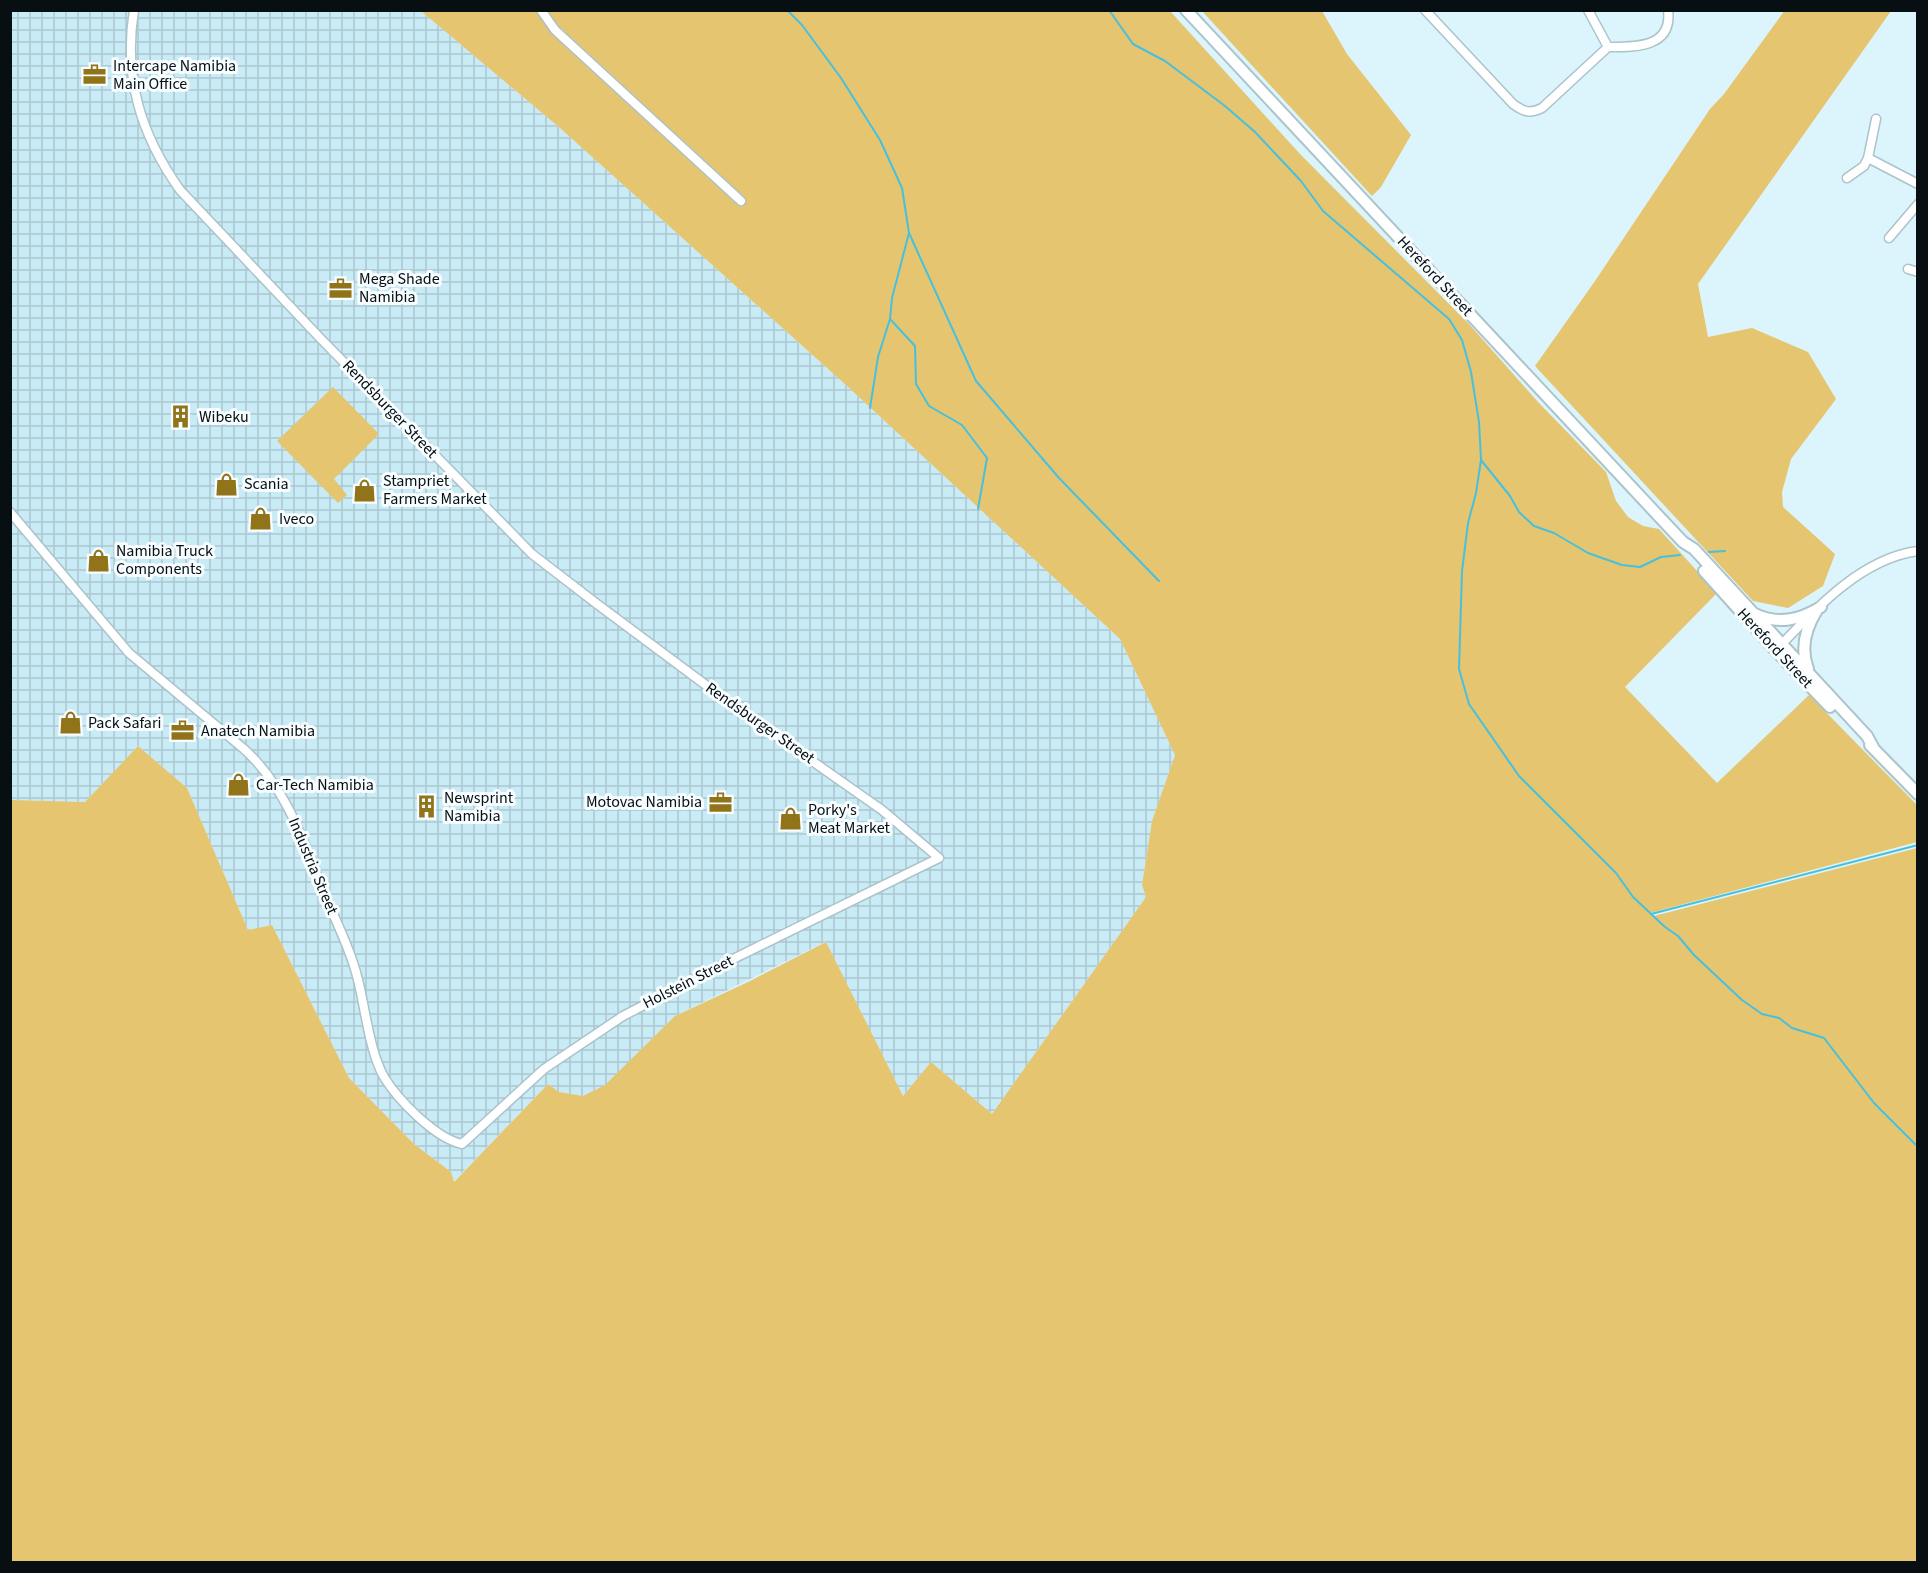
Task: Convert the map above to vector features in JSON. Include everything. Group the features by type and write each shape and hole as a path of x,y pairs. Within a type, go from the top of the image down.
{"main road":[{"name":"Hereford Street","path":"1186,10 1683,542 1694,549 1779,647 1811,675 1867,736 1873,747"},
{"name":"Hereford Street","path":"1683,542 1689,554 1779,647 1863,740 1873,747 1917,794"},
{"path":"1750,611 1766,619 1785,620 1807,615 1819,608"},
{"path":"1811,675 1804,658 1804,639 1811,620 1819,608"}],"street":[{"name":"Rendsburger Street","path":"134,10 130,64 139,112 166,171 180,190 321,339 532,554 738,709 882,810 939,858"},
{"path":"541,10 555,30 741,201"},
{"path":"1425,10 1514,104 1527,113 1542,108 1608,47 1640,47 1656,41 1666,30 1669,19 1668,10"},
{"path":"1588,10 1608,47"},
{"path":"1847,178 1863,166 1868,158 1876,119"},
{"path":"1868,158 1917,184"},
{"path":"1888,238 1917,204"},
{"name":"Industria Street","path":"10,512 129,652 244,749 271,778 289,808 352,960 375,1053 383,1075 396,1094 413,1112 449,1141 462,1144"},
{"path":"1779,647 1860,572 1896,555 1917,551"},
{"name":"Holstein Street","path":"462,1144 544,1068 623,1016 939,858"}],"shaded area":[{"path":"11,10 421,11 560,128 847,386 1120,639 1175,755 1152,821 1142,885 1146,897 992,1114 931,1062 903,1096 825,942 675,1016 606,1085 583,1096 559,1092 548,1084 453,1182 451,1172 414,1144 349,1078 272,925 248,930 187,788 138,746 85,802 11,800"},
{"path":"1785,10 1891,11 1698,284 1708,337 1752,328 1808,352 1836,399 1791,459 1782,492 1783,507 1835,554 1823,586 1788,608 1753,601 1535,366 1710,109 1724,94"},
{"path":"421,11 1170,11 1300,154 1469,324 1538,402 1606,472 1616,501 1628,517 1643,526 1659,529 1717,593 1625,687 1717,783 1809,695 1917,805 1917,842 1650,913 1654,916 1917,848 1917,1562 11,1562 11,800 85,802 138,746 187,788 248,930 272,925 349,1078 414,1144 451,1172 454,1182 548,1084 559,1092 583,1096 605,1085 675,1016 826,942 903,1096 931,1062 992,1114 1146,897 1142,885 1152,821 1175,755 1120,639 847,386 560,128"},
{"path":"1202,11 1322,11 1347,54 1411,135 1381,187 1372,196"},
{"path":"333,387 379,434 334,479 347,495 338,503 277,441"}],"waterway":[{"path":"787,10 802,25 841,78 880,140 902,188 909,233 976,381 1059,478 1159,581"},
{"path":"1109,10 1133,44 1165,61 1225,106 1255,132 1301,181 1323,211 1449,319 1462,340 1471,372 1479,422 1481,460 1468,523 1462,571 1459,669 1469,704 1519,776 1616,873 1633,897 1678,936 1694,955 1742,1000 1762,1014 1779,1018 1792,1028 1824,1038 1874,1103 1918,1147"},
{"path":"870,408 878,357 890,319 892,298 909,233"},
{"path":"890,319 915,346 916,384 929,406 962,425 987,458 978,509"},
{"path":"1481,460 1510,496 1519,512 1534,526 1554,533 1588,553 1622,565 1640,567 1661,557 1680,555"},
{"path":"1709,552 1725,551"},
{"path":"1651,914 1918,845"}],"place":[{"name":"Intercape Namibia Main Office","path":"95,75"},
{"name":"Mega Shade Namibia","path":"341,288"},
{"name":"Wibeku","path":"181,417"},
{"name":"Scania","path":"226,484"},
{"name":"Stampriet Farmers Market","path":"365,490"},
{"name":"Iveco","path":"261,519"},
{"name":"Namibia Truck Components","path":"98,560"},
{"name":"Pack Safari","path":"70,723"},
{"name":"Anatech Namibia","path":"183,731"},
{"name":"Car-Tech Namibia","path":"238,785"},
{"name":"Motovac Namibia","path":"720,802"},
{"name":"Newsprint Namibia","path":"426,807"},
{"name":"Porky's Meat Market","path":"790,819"}]}
